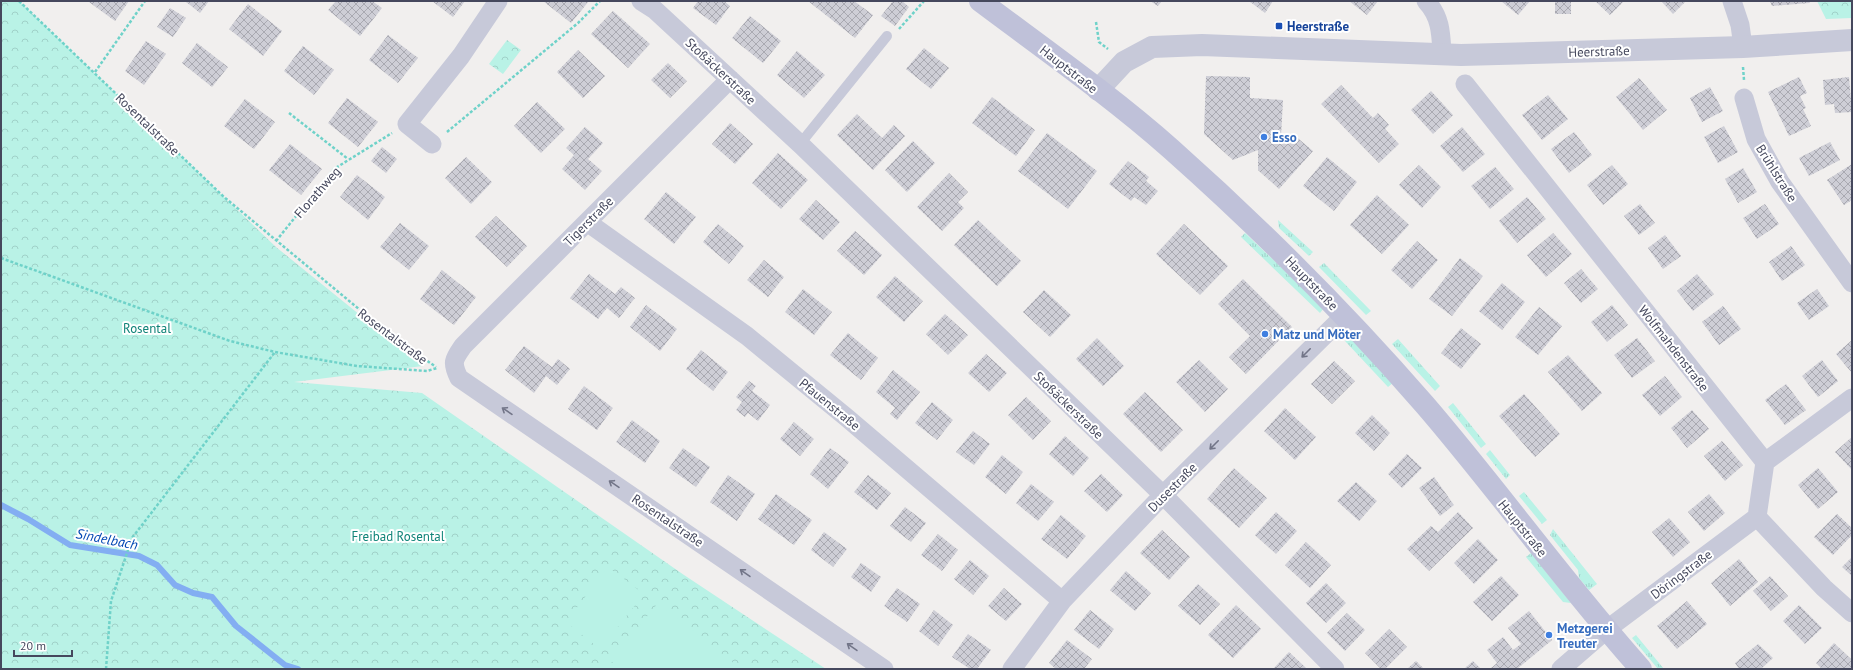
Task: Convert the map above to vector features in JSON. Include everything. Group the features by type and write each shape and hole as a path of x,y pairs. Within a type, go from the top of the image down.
{"main road":[{"name":"Hauptstraße","path":"980,1 1098,90 1170,149 1239,211 1297,267 1425,405 1606,630 1641,669"}],"street":[{"path":"432,144 407,124 461,56 498,1"},
{"path":"1426,1 1433,8 1441,27 1442,54"},
{"path":"1732,1 1740,25 1743,47"},
{"name":"Stoßäckerstraße","path":"652,4 800,144 1163,495 1336,669"},
{"name":"Heerstraße","path":"1098,90 1124,62 1152,47 1181,46 1442,54 1743,47 1852,40"},
{"name":"Tigerstraße","path":"446,368 464,346 730,79"},
{"name":"Wolfmahdenstraße","path":"1465,84 1765,462"},
{"name":"Brühlstraße","path":"1744,98 1756,138 1780,182 1852,283"},
{"name":"Pfauenstraße","path":"587,222 747,336 846,417 1062,601"},
{"name":"Dusestraße","path":"1012,669 1062,601 1163,495 1344,316"},
{"name":"Rosentalstraße","path":"446,368 884,669"},
{"path":"1852,398 1765,462 1757,517 1824,588 1852,613"},
{"name":"Döringstraße","path":"1560,669 1606,630 1757,517"}],"lane":[{"path":"800,144 887,36"}],"path":[{"name":"Rosentalstraße","path":"19,1 95,72 224,197 276,242 389,334 446,368"},
{"path":"95,72 144,1"},
{"path":"432,144 578,23 600,1"},
{"path":"887,36 900,29 924,1"},
{"path":"1096,22 1099,42 1124,62"},
{"path":"1743,47 1744,98"},
{"path":"289,113 348,159"},
{"name":"Florathweg","path":"276,242 334,169 407,124"},
{"path":"1,258 230,341 275,352 357,366 427,371 446,368"},
{"path":"106,669 111,602 124,567 132,538 275,352"}],"green space":[{"path":"1,1 19,1 276,247 423,366 294,382 422,393 684,575 826,669 1,669"},
{"path":"1817,1 1852,1 1852,18 1826,19"},
{"path":"507,40 521,50 503,74 489,64"},
{"path":"1278,220 1313,252 1309,256 1279,228"},
{"path":"1245,233 1324,308 1320,313 1241,237"},
{"path":"1324,263 1371,311 1366,315 1319,267"},
{"path":"1350,336 1394,382 1388,387 1345,341"},
{"path":"1398,339 1440,386 1435,391 1392,344"},
{"path":"1453,403 1486,444 1481,448 1448,407"},
{"path":"1490,450 1510,475 1506,479 1486,454"},
{"path":"1524,492 1547,520 1542,524 1519,496"},
{"path":"1553,529 1597,584 1589,590 1579,578 1578,570 1550,535"},
{"path":"1531,553 1571,603 1563,602 1526,557"},
{"path":"608,567 644,594 600,649 566,622"},
{"path":"658,603 741,669 621,669 611,661"},
{"path":"1636,635 1664,669 1658,669 1632,638"}],"building":[{"path":"129,1 115,21 89,2"},
{"path":"185,1 209,1 200,13"},
{"path":"336,1 372,1 382,8 360,36 328,10"},
{"path":"432,1 465,1 453,17"},
{"path":"543,1 589,1 571,23"},
{"path":"698,1 724,1 730,6 716,25 693,8"},
{"path":"808,1 854,1 873,15 855,38"},
{"path":"893,1 902,1 909,7 895,26 881,16"},
{"path":"1150,1 1162,1 1158,6"},
{"path":"1249,1 1273,1 1265,13"},
{"path":"1349,1 1378,1 1367,15"},
{"path":"1501,1 1530,1 1518,15"},
{"path":"1555,1 1571,1 1571,14 1555,14"},
{"path":"1595,1 1624,1 1610,15"},
{"path":"1661,1 1686,1 1673,14"},
{"path":"1770,1 1809,1 1810,3 1772,6"},
{"path":"248,4 282,31 263,56 229,29"},
{"path":"170,8 186,18 173,37 157,27"},
{"path":"613,11 650,44 628,68 591,34"},
{"path":"750,16 781,41 763,63 732,38"},
{"path":"388,35 418,58 398,83 369,60"},
{"path":"146,41 166,54 144,85 125,71"},
{"path":"197,43 228,67 212,87 182,63"},
{"path":"303,46 334,70 314,95 284,71"},
{"path":"924,48 949,68 931,89 906,69"},
{"path":"578,50 605,76 583,98 557,72"},
{"path":"797,51 825,75 804,98 777,75"},
{"path":"668,63 687,81 670,98 651,80"},
{"path":"1206,76 1250,77 1250,98 1283,100 1281,137 1287,143 1294,135 1313,151 1279,189 1258,170 1258,150 1233,160 1204,134"},
{"path":"1799,77 1807,93 1800,96 1806,108 1803,109 1811,126 1789,136 1768,92"},
{"path":"1849,77 1852,112 1835,113 1834,104 1825,105 1823,80"},
{"path":"1639,78 1667,110 1643,130 1616,97"},
{"path":"1341,85 1373,118 1378,113 1389,125 1385,129 1399,144 1379,163 1321,104"},
{"path":"1710,87 1723,111 1702,122 1690,98"},
{"path":"1431,91 1453,115 1433,134 1411,110"},
{"path":"1548,95 1568,119 1542,140 1522,115"},
{"path":"992,97 1035,130 1016,156 972,123"},
{"path":"347,98 378,122 358,147 328,123"},
{"path":"245,99 275,122 254,149 224,126"},
{"path":"537,102 565,129 541,153 514,126"},
{"path":"857,114 882,138 894,125 905,136 873,170 837,135"},
{"path":"730,123 753,144 735,164 712,144"},
{"path":"1724,126 1738,152 1718,163 1704,137"},
{"path":"585,127 603,143 588,159 602,171 585,190 562,169 574,155 566,148"},
{"path":"1462,127 1485,154 1463,172 1440,146"},
{"path":"1574,132 1592,155 1569,173 1551,149"},
{"path":"1047,133 1097,171 1068,209 1018,171"},
{"path":"913,141 935,163 907,192 885,170"},
{"path":"1830,142 1840,160 1809,176 1799,158"},
{"path":"290,144 322,169 301,195 269,170"},
{"path":"382,147 397,159 386,173 371,161"},
{"path":"778,153 808,180 781,209 752,183"},
{"path":"466,157 492,182 471,204 445,178"},
{"path":"1327,157 1357,182 1334,211 1303,186"},
{"path":"1128,161 1149,177 1146,181 1158,191 1146,205 1134,197 1131,201 1109,184"},
{"path":"1852,164 1852,200 1844,205 1827,180"},
{"path":"1419,165 1441,187 1422,208 1399,185"},
{"path":"1612,165 1628,184 1603,205 1587,185"},
{"path":"1495,167 1514,189 1490,209 1471,186"},
{"path":"1743,168 1757,192 1738,203 1725,179"},
{"path":"949,173 968,192 958,202 964,208 942,231 917,207"},
{"path":"357,175 385,197 368,220 340,197"},
{"path":"666,192 696,217 674,244 644,219"},
{"path":"1377,195 1409,225 1382,254 1350,225"},
{"path":"1527,197 1546,219 1517,243 1499,221"},
{"path":"816,200 840,222 823,240 799,219"},
{"path":"1640,204 1655,223 1639,235 1624,216"},
{"path":"1765,204 1779,224 1757,239 1743,218"},
{"path":"496,216 527,246 507,267 475,237"},
{"path":"978,220 1021,261 997,286 954,245"},
{"path":"400,223 429,246 409,270 380,247"},
{"path":"718,224 744,246 729,264 703,242"},
{"path":"1184,224 1228,266 1200,295 1156,254"},
{"path":"855,231 882,255 864,275 837,251"},
{"path":"1553,233 1572,254 1546,277 1527,255"},
{"path":"1665,235 1681,256 1663,269 1648,248"},
{"path":"1417,241 1438,260 1412,289 1391,270"},
{"path":"1791,246 1805,265 1782,281 1769,262"},
{"path":"1460,258 1483,276 1452,316 1429,299"},
{"path":"764,260 784,277 768,297 747,280"},
{"path":"1581,269 1598,289 1581,303 1564,283"},
{"path":"442,270 476,297 454,325 420,299"},
{"path":"589,274 615,294 621,287 635,298 619,318 607,308 598,319 570,298"},
{"path":"1697,274 1714,294 1693,311 1677,291"},
{"path":"895,276 923,301 904,322 876,297"},
{"path":"1243,279 1292,327 1246,374 1229,357 1250,336 1218,304"},
{"path":"1502,283 1525,302 1502,330 1479,311"},
{"path":"803,289 832,312 814,335 785,312"},
{"path":"1817,289 1829,306 1809,320 1797,303"},
{"path":"1044,290 1071,315 1050,337 1023,312"},
{"path":"646,305 677,329 660,351 630,327"},
{"path":"1612,305 1628,325 1607,342 1591,322"},
{"path":"1723,306 1741,329 1719,345 1702,322"},
{"path":"1539,307 1562,326 1538,355 1515,337"},
{"path":"945,314 968,335 948,355 926,334"},
{"path":"1461,328 1481,344 1461,369 1441,353"},
{"path":"848,333 878,358 861,380 830,355"},
{"path":"1097,338 1124,366 1103,386 1076,359"},
{"path":"1637,338 1655,361 1632,378 1614,355"},
{"path":"1852,340 1852,373 1836,354"},
{"path":"524,346 552,367 558,359 570,369 557,385 546,376 534,393 505,370"},
{"path":"701,350 728,372 713,391 686,369"},
{"path":"986,354 1007,373 989,392 968,373"},
{"path":"1568,355 1602,393 1582,411 1548,372"},
{"path":"1199,360 1228,389 1205,412 1176,382"},
{"path":"1822,360 1838,381 1818,397 1802,376"},
{"path":"1334,361 1355,381 1332,404 1311,384"},
{"path":"893,370 920,392 897,420 890,414 895,408 876,392"},
{"path":"1665,376 1682,397 1660,416 1642,395"},
{"path":"749,381 756,386 752,391 770,405 758,421 748,413 745,417 736,410 742,402 736,397"},
{"path":"1786,384 1806,410 1785,425 1765,400"},
{"path":"584,386 613,408 597,430 568,409"},
{"path":"1145,392 1183,430 1161,452 1123,414"},
{"path":"1524,394 1560,434 1535,457 1499,416"},
{"path":"1026,397 1051,421 1033,440 1008,415"},
{"path":"932,402 953,420 937,440 915,423"},
{"path":"1285,408 1316,437 1295,460 1264,431"},
{"path":"1692,410 1709,429 1687,448 1671,428"},
{"path":"1372,415 1390,433 1374,451 1355,433"},
{"path":"632,420 660,441 645,463 616,442"},
{"path":"794,422 814,439 800,456 780,439"},
{"path":"973,431 990,444 974,465 956,452"},
{"path":"1065,436 1089,458 1073,476 1049,454"},
{"path":"1852,437 1852,470 1835,452"},
{"path":"1722,441 1743,465 1725,481 1704,456"},
{"path":"683,448 710,467 696,487 669,468"},
{"path":"830,448 849,462 828,489 810,474"},
{"path":"1407,454 1422,468 1402,488 1388,474"},
{"path":"1002,455 1023,472 1006,494 985,477"},
{"path":"1234,468 1267,498 1239,528 1207,499"},
{"path":"1818,468 1838,492 1818,509 1798,485"},
{"path":"1101,474 1123,495 1107,512 1084,491"},
{"path":"728,475 755,494 737,521 710,502"},
{"path":"868,475 891,493 877,510 854,492"},
{"path":"1434,477 1454,505 1440,516 1419,488"},
{"path":"1356,482 1377,501 1359,521 1337,501"},
{"path":"1031,484 1054,502 1038,521 1016,503"},
{"path":"776,494 812,520 794,545 758,519"},
{"path":"1709,494 1725,513 1704,531 1688,512"},
{"path":"905,507 926,523 911,542 890,526"},
{"path":"1276,512 1297,531 1276,554 1255,535"},
{"path":"1458,512 1473,528 1429,571 1407,549 1431,526 1438,532"},
{"path":"1837,514 1852,528 1852,535 1833,555 1814,537"},
{"path":"1061,515 1086,536 1067,559 1041,539"},
{"path":"1669,518 1690,542 1673,557 1652,532"},
{"path":"1162,530 1190,557 1169,580 1140,553"},
{"path":"824,532 847,549 833,567 811,550"},
{"path":"938,534 958,550 942,571 921,555"},
{"path":"1478,539 1498,560 1474,584 1454,563"},
{"path":"1306,542 1331,565 1310,588 1285,565"},
{"path":"1852,557 1852,576 1842,567"},
{"path":"1739,559 1758,582 1730,606 1711,583"},
{"path":"970,560 989,576 973,595 954,579"},
{"path":"861,563 881,577 871,592 851,577"},
{"path":"1126,571 1151,593 1135,611 1110,590"},
{"path":"1501,576 1519,595 1492,621 1473,602"},
{"path":"1770,576 1788,596 1771,611 1753,591"},
{"path":"1326,583 1346,603 1326,623 1306,603"},
{"path":"1198,584 1220,604 1200,625 1178,606"},
{"path":"897,588 920,604 907,622 884,606"},
{"path":"1004,588 1022,604 1006,621 988,606"},
{"path":"1687,601 1707,624 1677,649 1657,626"},
{"path":"1236,605 1261,629 1233,658 1208,635"},
{"path":"1799,605 1822,628 1805,644 1783,621"},
{"path":"934,610 953,625 938,646 919,631"},
{"path":"1090,610 1114,629 1099,649 1074,630"},
{"path":"1529,611 1552,640 1517,669 1490,669 1497,663 1487,650 1503,637 1513,650 1521,644 1508,628"},
{"path":"1347,613 1365,630 1345,651 1327,633"},
{"path":"1389,629 1407,647 1385,669 1381,669 1365,653"},
{"path":"968,634 991,650 977,669 970,669 952,657"},
{"path":"1067,640 1092,659 1084,669 1056,669 1049,663"},
{"path":"1834,643 1852,660 1852,669 1822,669 1816,663"},
{"path":"1758,644 1773,658 1761,669 1739,669 1735,663"},
{"path":"1289,652 1303,665 1307,669 1273,669"},
{"path":"1416,661 1424,669 1407,669"},
{"path":"1473,661 1481,669 1464,669"}],"waterway":[{"name":"Sindelbach","path":"1,505 28,519 70,545 139,556 157,565 175,585 193,593 212,597 236,626 285,665 298,669"}],"place":[{"name":"Heerstraße","path":"1279,26"},
{"name":"Esso","path":"1264,137"},
{"name":"Matz und Möter","path":"1265,334"},
{"name":"Metzgerei Treuter","path":"1549,635"}],"park label":[{"name":"Rosental","path":"147,328"},
{"name":"Freibad Rosental","path":"398,536"}]}
